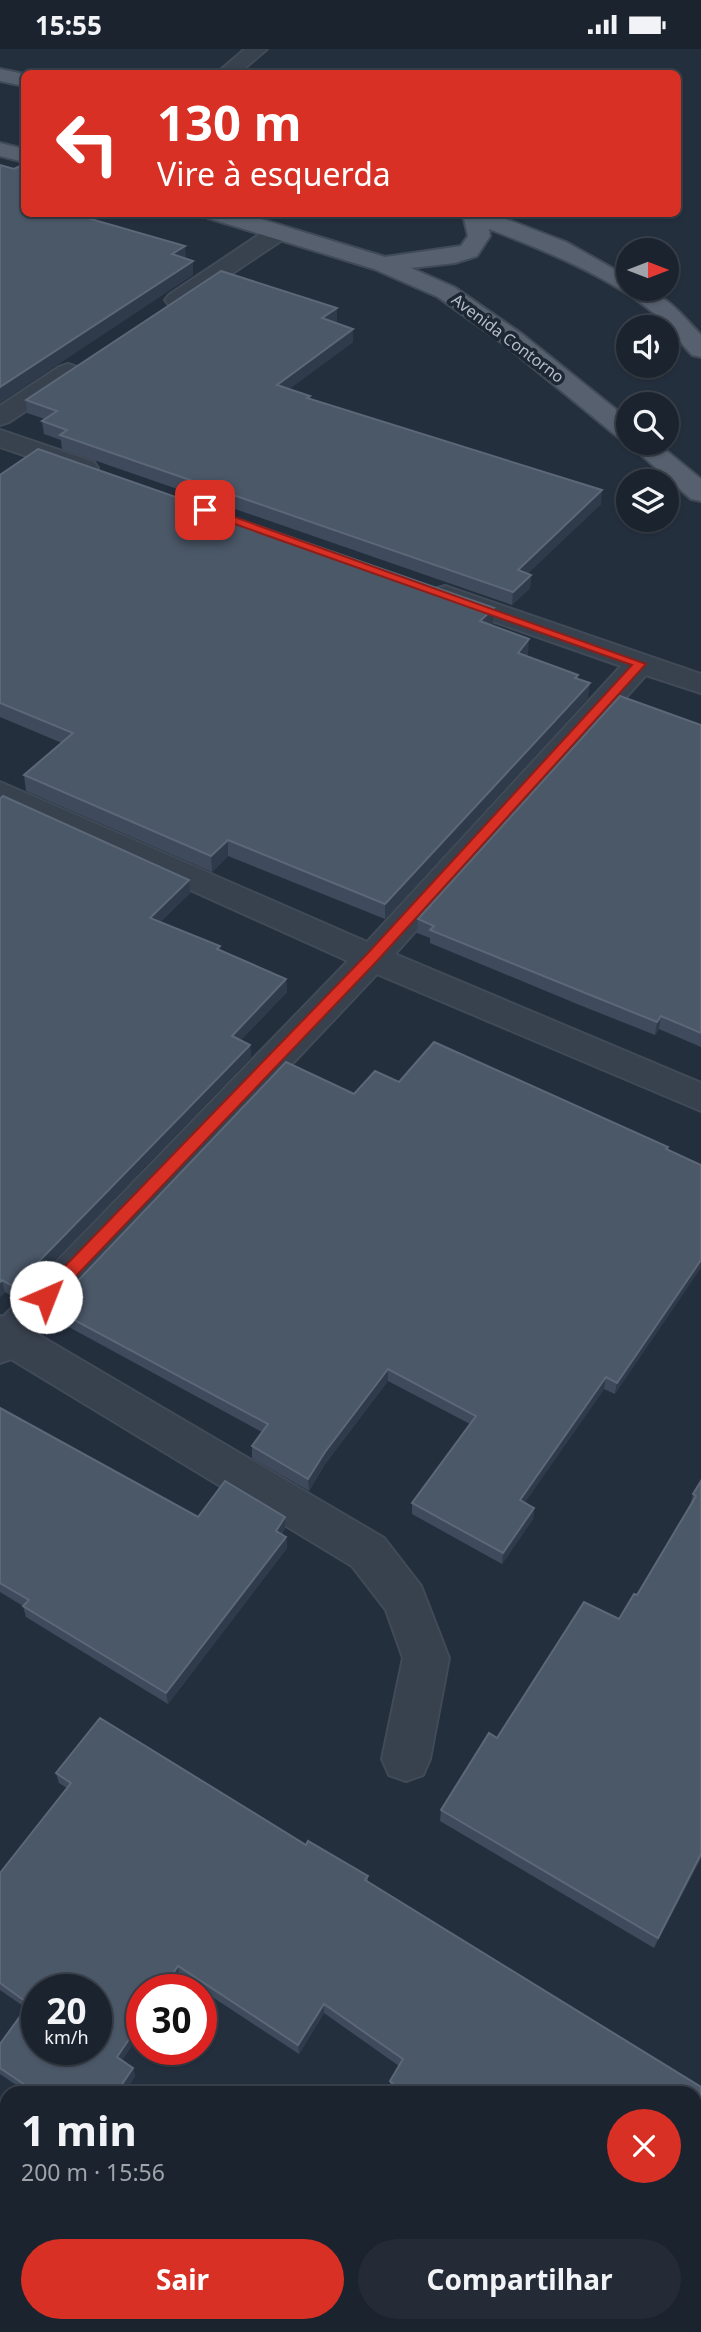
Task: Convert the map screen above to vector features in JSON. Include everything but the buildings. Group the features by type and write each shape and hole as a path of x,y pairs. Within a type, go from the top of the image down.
{"main road":[{"path":"0,75 21,79"},
{"path":"0,149 21,155"},
{"name":"Avenida Contorno","path":"228,217 382,264 446,292 472,309 616,423"},
{"path":"382,264 455,256 469,250 478,236 472,217"},
{"path":"476,217 558,247 616,279"},
{"path":"651,301 664,310 701,351"},
{"path":"655,455 701,493"}],"street":[{"path":"231,70 257,49"},
{"path":"162,310 277,233"},
{"path":"0,417 92,356"},
{"path":"0,438 104,475"},
{"path":"418,585 701,684"},
{"path":"406,1759 426,1658 405,1600 368,1552 3,1338 372,958 640,664"},
{"path":"0,792 372,958 701,1098"}],"route":[{"path":"46,1297 372,958 640,664 205,510"}]}
